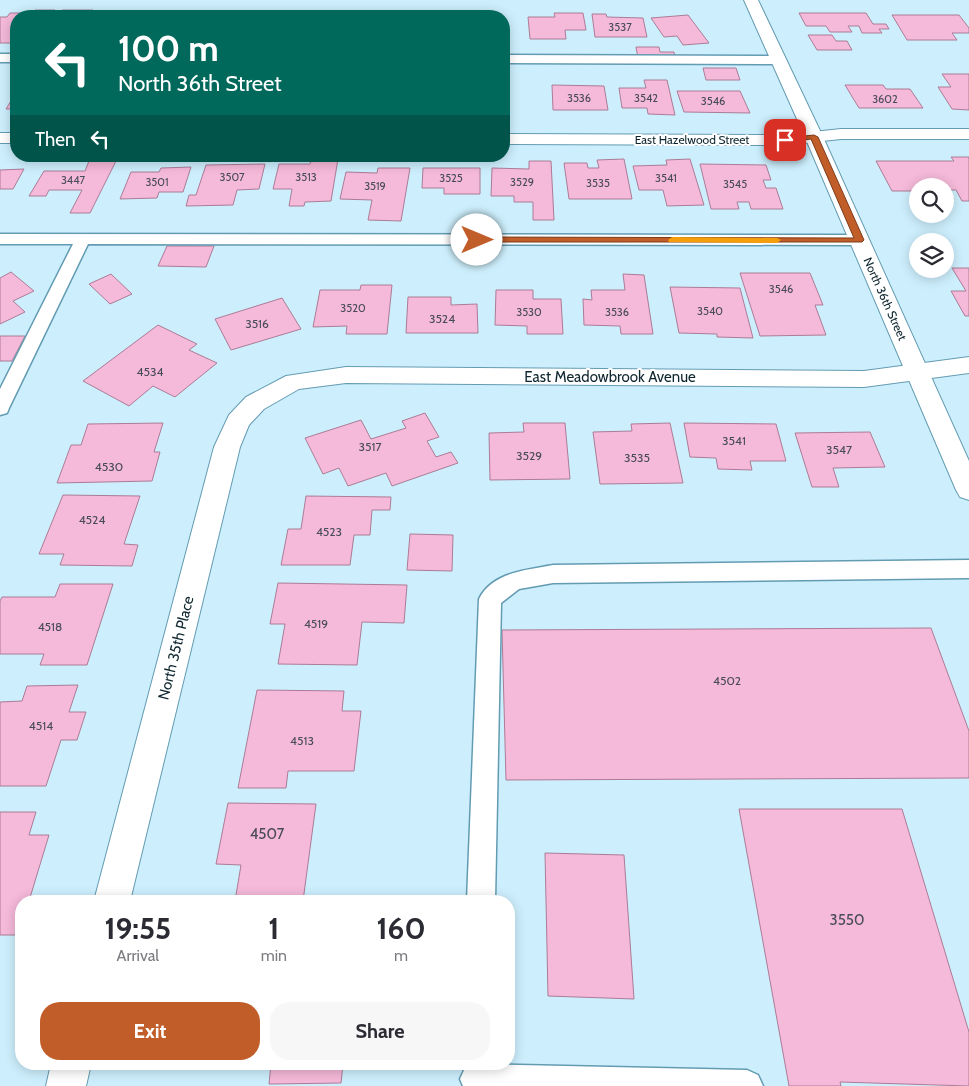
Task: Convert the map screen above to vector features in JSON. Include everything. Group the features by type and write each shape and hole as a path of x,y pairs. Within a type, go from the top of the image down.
{"street":[{"name":"North 36th Street","path":"751,0 814,137 969,490"},
{"name":"East Hazelwood Street","path":"510,139 785,140 841,134 969,134"},
{"name":"East Meadowbrook Avenue","path":"255,403 294,382 346,375 864,379 969,365"},
{"name":"North 35th Place","path":"114,895 227,447 238,421 255,403"},
{"path":"66,1086 70,1070"}],"lane":[{"path":"510,59 778,60"},
{"path":"0,239 859,240"},
{"path":"0,408 82,239"},
{"path":"481,895 490,599 513,581 553,574 969,569"},
{"path":"476,1076 747,1086"}],"building":[{"path":"10,13 10,43 0,43 0,17 7,17"},
{"path":"554,13 583,13 586,30 565,30 566,39 530,39 528,17 555,17"},
{"path":"799,13 866,13 873,24 886,24 889,29 879,29 882,33 862,33 859,26 848,26 852,32 830,32 826,26 806,26"},
{"path":"592,14 606,14 607,17 643,18 647,37 595,37"},
{"path":"688,15 709,43 683,45 677,36 664,37 651,18"},
{"path":"892,15 959,15 969,28 969,33 952,33 957,40 907,40"},
{"path":"808,35 832,35 836,41 847,41 852,50 817,50"},
{"path":"636,47 659,47 660,52 674,52 675,58 638,58"},
{"path":"703,68 736,68 740,80 706,80"},
{"path":"942,74 969,74 969,110 952,109 938,87 951,87"},
{"path":"644,80 667,80 675,115 648,114 647,108 622,108 619,88 646,88"},
{"path":"552,85 604,86 608,110 553,110"},
{"path":"845,85 883,85 886,89 910,89 923,108 859,108"},
{"path":"677,91 740,91 750,113 684,112"},
{"path":"951,157 969,157 969,201 962,201 956,190 954,190 954,178 909,178 909,191 892,191 876,161 954,161"},
{"path":"624,159 632,199 569,199 564,163 587,163 588,168 599,168 597,160"},
{"path":"690,159 704,205 667,206 663,190 639,190 633,166 667,165 666,160"},
{"path":"529,161 551,161 554,220 533,220 533,202 514,202 514,196 491,196 492,168 529,169"},
{"path":"89,162 116,162 90,213 70,213 82,190 49,190 46,196 29,196 44,171 85,171"},
{"path":"310,162 338,162 331,201 305,202 304,206 289,206 292,189 273,189 279,164 310,164"},
{"path":"265,164 259,189 237,190 233,205 186,206 189,195 196,195 206,165"},
{"path":"700,164 766,165 771,180 763,180 766,188 776,188 783,209 751,209 749,202 737,202 739,209 711,209"},
{"path":"191,167 183,192 159,192 157,198 120,199 131,172 159,172 161,168"},
{"path":"378,168 410,168 401,221 368,220 372,200 340,199 346,172 377,173"},
{"path":"423,168 480,168 480,194 444,194 444,188 422,188"},
{"path":"24,169 13,189 0,189 0,170"},
{"path":"167,246 214,246 206,267 158,266"},
{"path":"954,268 969,268 969,316 965,316 951,291 966,291 954,271"},
{"path":"11,272 34,291 13,301 25,312 0,324 0,278"},
{"path":"740,273 810,273 823,305 815,305 826,335 760,336"},
{"path":"111,274 132,294 110,304 89,284"},
{"path":"623,274 644,275 653,334 621,334 620,326 584,325 583,299 592,300 591,290 625,290"},
{"path":"361,285 392,285 387,334 346,334 347,326 313,327 320,290 360,290"},
{"path":"670,287 740,288 753,338 717,337 717,334 679,333"},
{"path":"496,290 533,290 533,299 561,299 563,334 527,334 527,326 495,325"},
{"path":"408,297 451,297 451,305 477,304 478,333 406,333"},
{"path":"282,298 301,329 231,350 215,319"},
{"path":"158,325 197,344 189,350 217,363 175,397 153,386 129,406 83,381"},
{"path":"0,336 25,336 12,361 0,361"},
{"path":"425,413 439,437 427,441 436,457 451,452 458,463 392,486 386,473 348,486 339,468 323,474 305,438 361,420 371,439 406,428 402,421"},
{"path":"163,423 154,452 160,452 152,481 57,483 71,445 81,445 88,424"},
{"path":"523,423 565,423 570,479 490,480 489,433 524,432"},
{"path":"670,423 683,483 600,484 593,432 632,431 631,424"},
{"path":"684,423 776,424 786,461 750,461 752,470 718,469 716,458 690,457"},
{"path":"870,432 885,467 833,468 839,487 812,487 795,433"},
{"path":"63,495 140,496 124,544 138,545 132,566 60,565 64,554 39,554"},
{"path":"306,496 391,497 390,510 372,510 370,535 354,535 350,565 281,565 288,529 301,529"},
{"path":"410,534 453,535 452,571 407,570"},
{"path":"278,583 407,585 404,623 362,622 357,665 278,664 285,624 270,624"},
{"path":"60,584 113,584 87,665 40,665 44,654 0,654 0,601 2,597 55,597"},
{"path":"931,628 969,731 969,778 506,780 502,630"},
{"path":"78,685 69,712 86,712 77,740 61,740 46,786 0,786 0,702 22,701 27,686"},
{"path":"257,690 344,691 342,711 361,711 354,771 288,771 286,788 238,788"},
{"path":"228,803 316,804 304,895 236,895 241,865 216,864"},
{"path":"739,809 902,809 969,1032 969,1086 840,1082 841,1086 789,1086"},
{"path":"0,812 36,812 29,835 49,835 31,895 15,895 15,935 0,935"},
{"path":"545,853 624,855 634,999 548,996"},
{"path":"270,1070 342,1070 341,1083 269,1084"}],"slow traffic":[{"path":"672,240 777,240"}],"route":[{"path":"477,240 859,240 814,137 785,140"}]}
